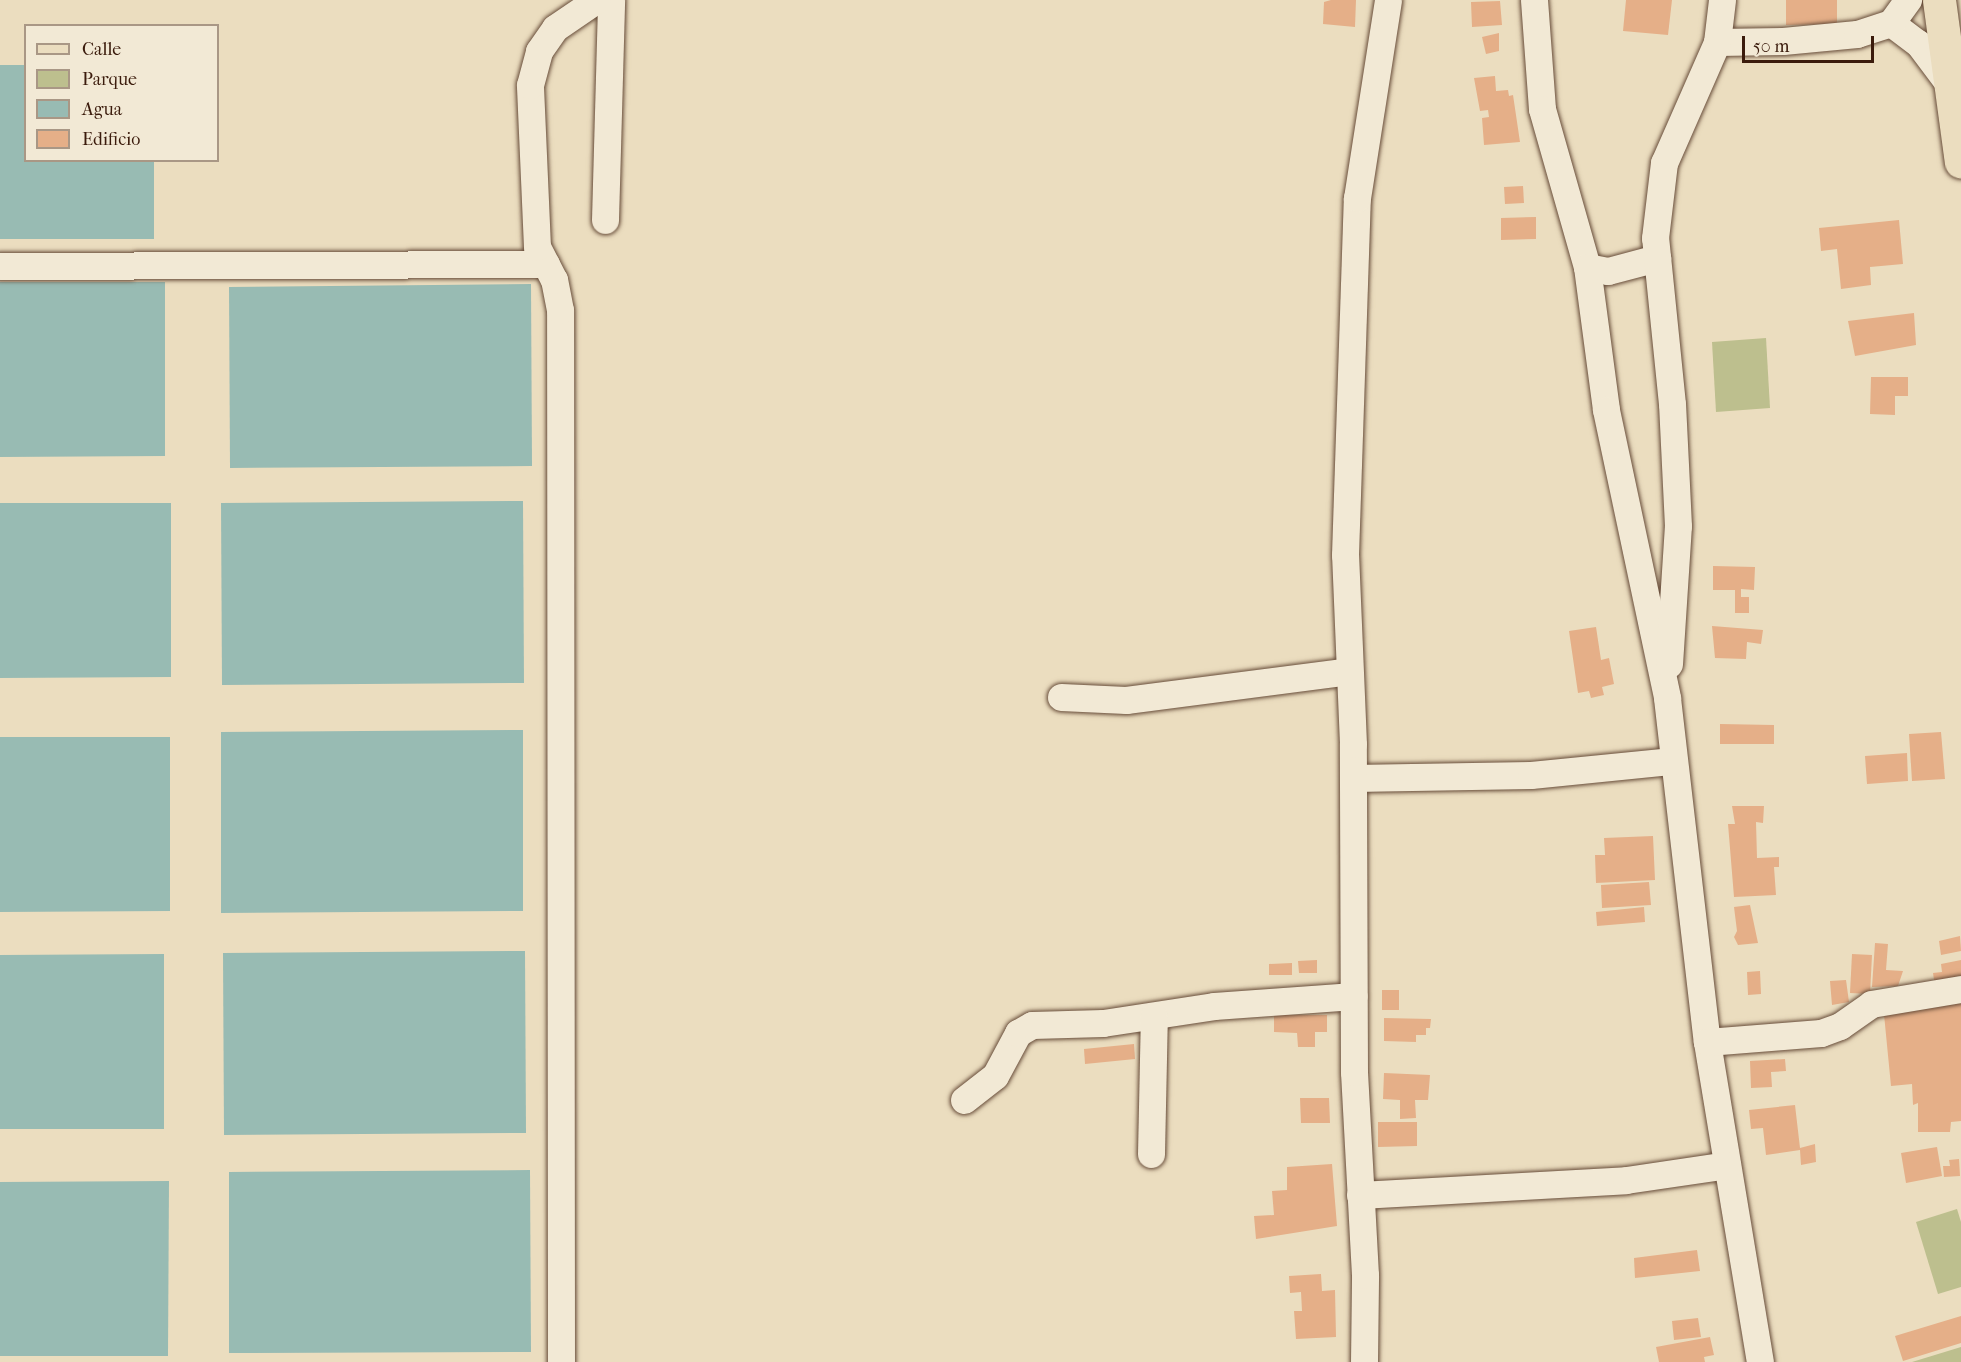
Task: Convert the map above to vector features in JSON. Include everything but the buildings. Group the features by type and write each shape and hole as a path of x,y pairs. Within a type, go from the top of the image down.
{"main road":[{"path":"1939,0 1961,162"}],"street":[{"path":"561,1362 560,310 554,280 537,247 530,85 538,51 555,28 596,0"},
{"path":"605,220 611,0"},
{"path":"1364,1362 1354,996 1353,778 1345,555 1357,198 1388,0"},
{"path":"1534,0 1542,109 1587,267 1606,410 1667,699 1672,761 1707,1042 1760,1362"},
{"path":"1667,699 1678,526 1672,405 1655,238 1664,162 1717,42 1722,0"},
{"path":"1717,42 1782,41 1857,34 1890,23 1908,0"},
{"path":"1890,23 1918,43 1951,88"},
{"path":"1587,267 1608,271 1657,258"},
{"path":"0,266 546,264"},
{"path":"1061,697 1126,700 1213,685 1348,670"},
{"path":"1353,778 1531,775 1672,761"},
{"path":"1707,1042 1821,1033 1840,1026 1871,1004 1961,989"},
{"path":"964,1100 995,1076 1018,1033 1032,1025 1102,1023 1214,1006 1354,996"},
{"path":"1151,1154 1154,1016"},
{"path":"1360,1195 1626,1180 1726,1165"}],"green space":[{"path":"1766,338 1770,408 1716,412 1712,342"},
{"path":"1957,1209 1961,1222 1961,1287 1938,1294 1916,1222"},
{"path":"1961,1347 1961,1362 1912,1362"}],"water":[{"path":"0,65 24,65 24,162 154,162 154,239 0,239"},
{"path":"0,282 165,282 165,456 0,457"},
{"path":"531,284 532,466 230,468 229,287"},
{"path":"523,501 524,683 222,685 221,503"},
{"path":"0,503 171,503 171,677 0,678"},
{"path":"523,730 523,911 221,913 221,732"},
{"path":"0,737 170,737 170,911 0,912"},
{"path":"525,951 526,1133 224,1135 223,953"},
{"path":"164,954 164,1129 0,1129 0,955"},
{"path":"530,1170 531,1352 229,1353 229,1172"},
{"path":"169,1181 168,1356 0,1356 0,1182"}]}
